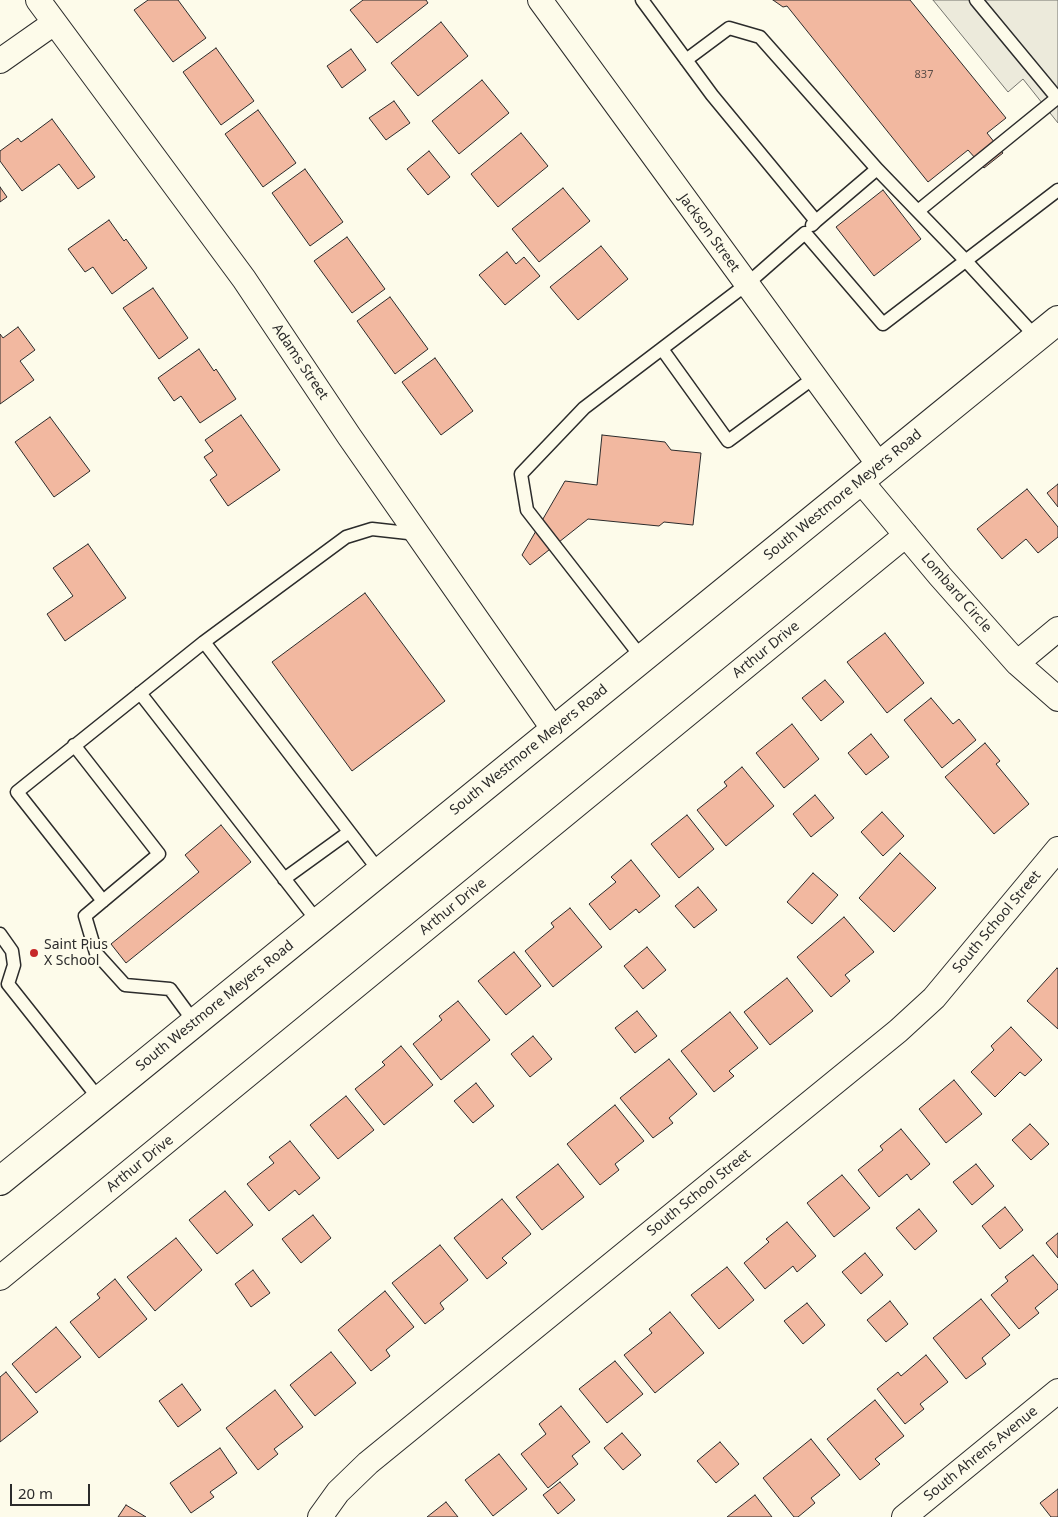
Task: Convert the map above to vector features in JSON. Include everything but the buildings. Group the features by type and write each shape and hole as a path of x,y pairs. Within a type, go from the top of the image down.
{"street":[{"name":"Adams Street","path":"38,0 244,279 349,436 554,730"},
{"name":"Jackson Street","path":"540,0 815,377 870,473"},
{"path":"0,61 54,23"},
{"name":"South Westmore Meyers Road","path":"0,1181 1058,320"},
{"name":"Lombard Circle","path":"870,473 906,535 1017,663 1058,699"},
{"name":"Arthur Drive","path":"0,1278 906,535"},
{"path":"1017,663 1058,629"},
{"name":"South School Street","path":"320,1517 338,1492 368,1463 898,1031 934,998 1058,849"},
{"name":"South Ahrens Avenue","path":"904,1517 1058,1390"}],"lane":[{"path":"642,0 712,95 816,220"},
{"path":"918,211 1058,99 976,0"},
{"path":"686,60 729,28 760,37 877,169 1036,337"},
{"path":"642,658 527,510 521,474 584,408 747,284 805,233 816,220 877,169"},
{"path":"805,233 883,324 1058,190"},
{"path":"662,349 728,441 815,377"},
{"path":"103,901 17,792 204,642 346,537 372,529 417,534"},
{"path":"204,642 380,872"},
{"path":"140,693 318,922"},
{"path":"74,745 159,854 86,916 96,953 125,985 170,989 195,1023"},
{"path":"284,879 349,832"},
{"path":"0,934 12,951 14,965 4,987 100,1100"}],"shaded area":[{"path":"933,0 1058,0 1058,123 1023,79 1008,92"}],"place":[{"name":"Saint Pius X School","path":"34,953"}]}
